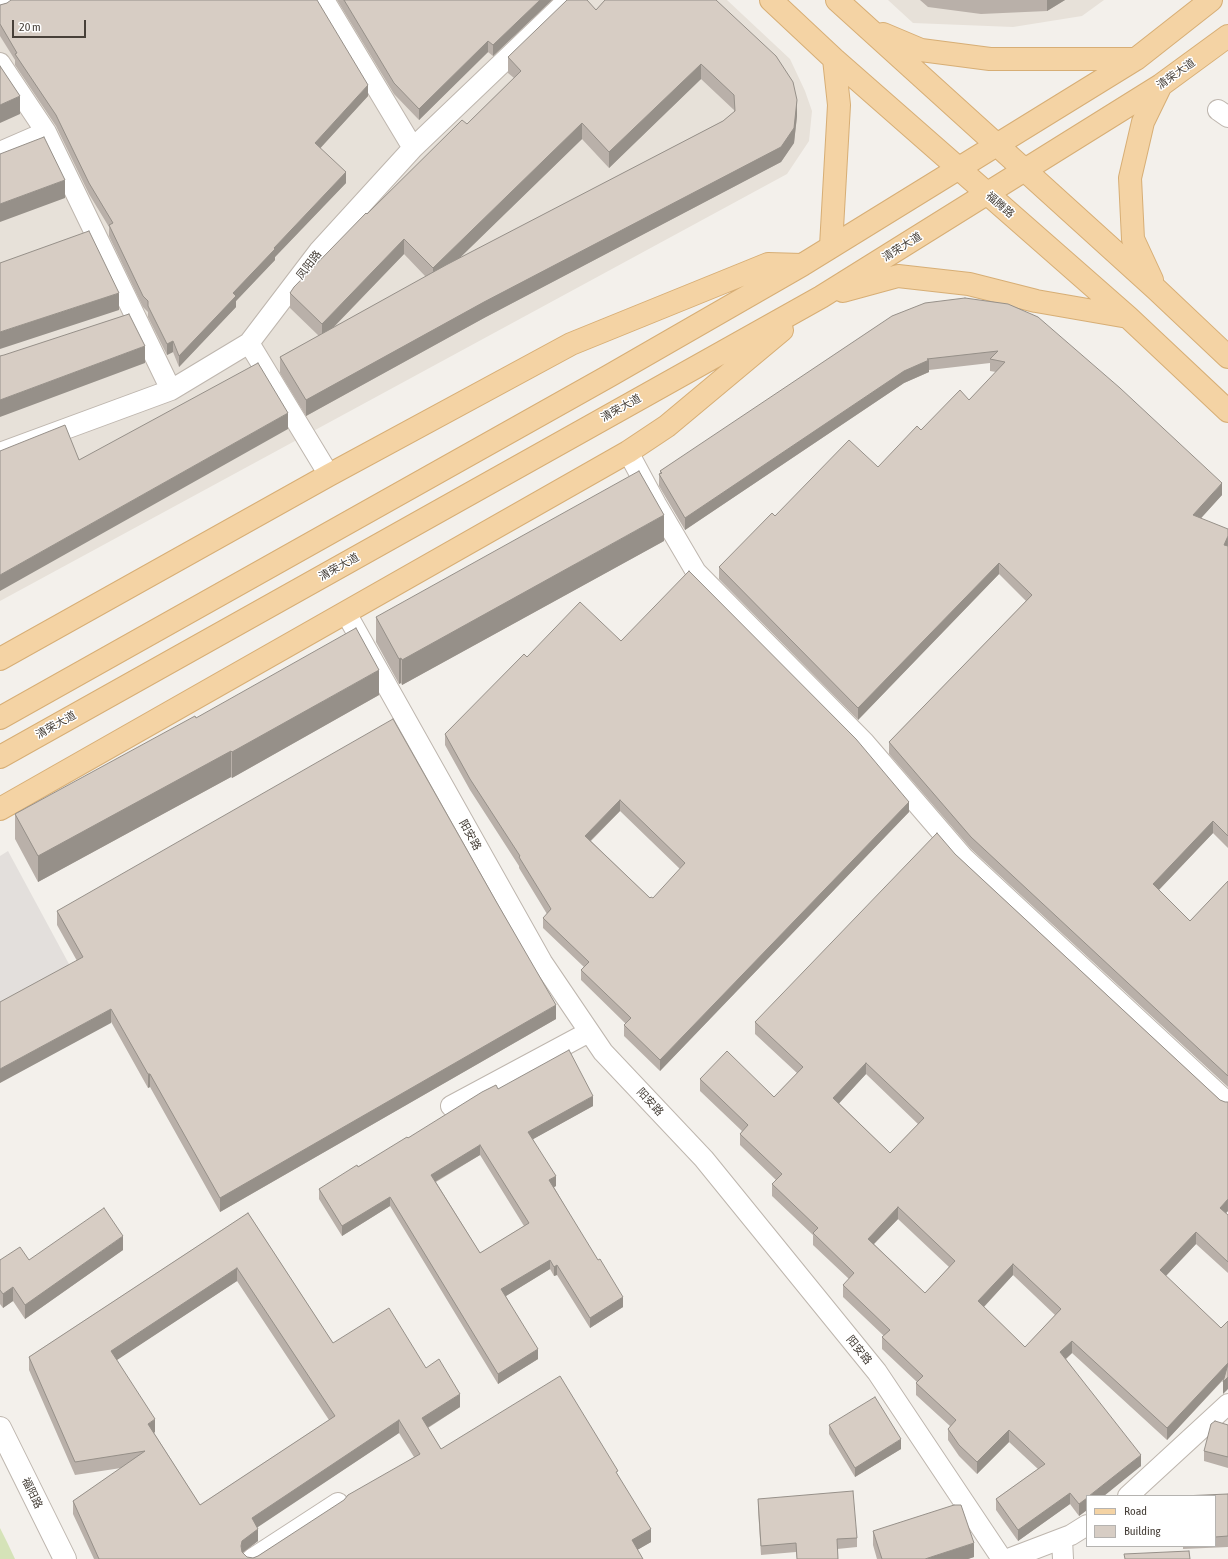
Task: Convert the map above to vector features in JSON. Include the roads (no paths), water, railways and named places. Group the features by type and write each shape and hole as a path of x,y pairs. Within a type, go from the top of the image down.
{"main road":[{"name":"福腾路","path":"771,0 834,59 1128,317 1228,411"},
{"path":"837,0 1156,289 1228,357"},
{"path":"0,718 609,376 802,265 1136,59 1211,0"},
{"path":"868,28 921,50 983,58 1136,59"},
{"name":"清荣大道","path":"0,757 821,297 1161,85 1228,36"},
{"path":"831,246 839,105 834,59"},
{"path":"1156,289 1133,239 1130,178 1142,122 1161,85"},
{"path":"0,659 329,475 571,344 768,264 802,265"},
{"path":"0,809 628,452 667,426 821,297 898,276 969,284 1036,300 1128,317"}],"street":[{"path":"0,5 8,0"},
{"path":"324,0 413,148"},
{"name":"凤阳路","path":"0,454 171,390 249,343 319,252 413,148 568,0"},
{"path":"0,63 46,132 87,235 129,319 171,390"},
{"path":"0,152 46,132"},
{"path":"249,343 329,475"},
{"path":"628,452 656,504 696,572 864,742 963,857 1228,1103"},
{"name":"阳安路","path":"346,613 542,962 589,1032 603,1052 704,1159 877,1372 1002,1559"},
{"path":"451,1106 589,1032"},
{"path":"1129,1495 1228,1404"},
{"name":"福阳路","path":"0,1428 64,1559"},
{"path":"252,1559 338,1503"},
{"path":"1008,1559 1062,1539 1086,1526"},
{"path":"1062,1539 1063,1559"}]}
